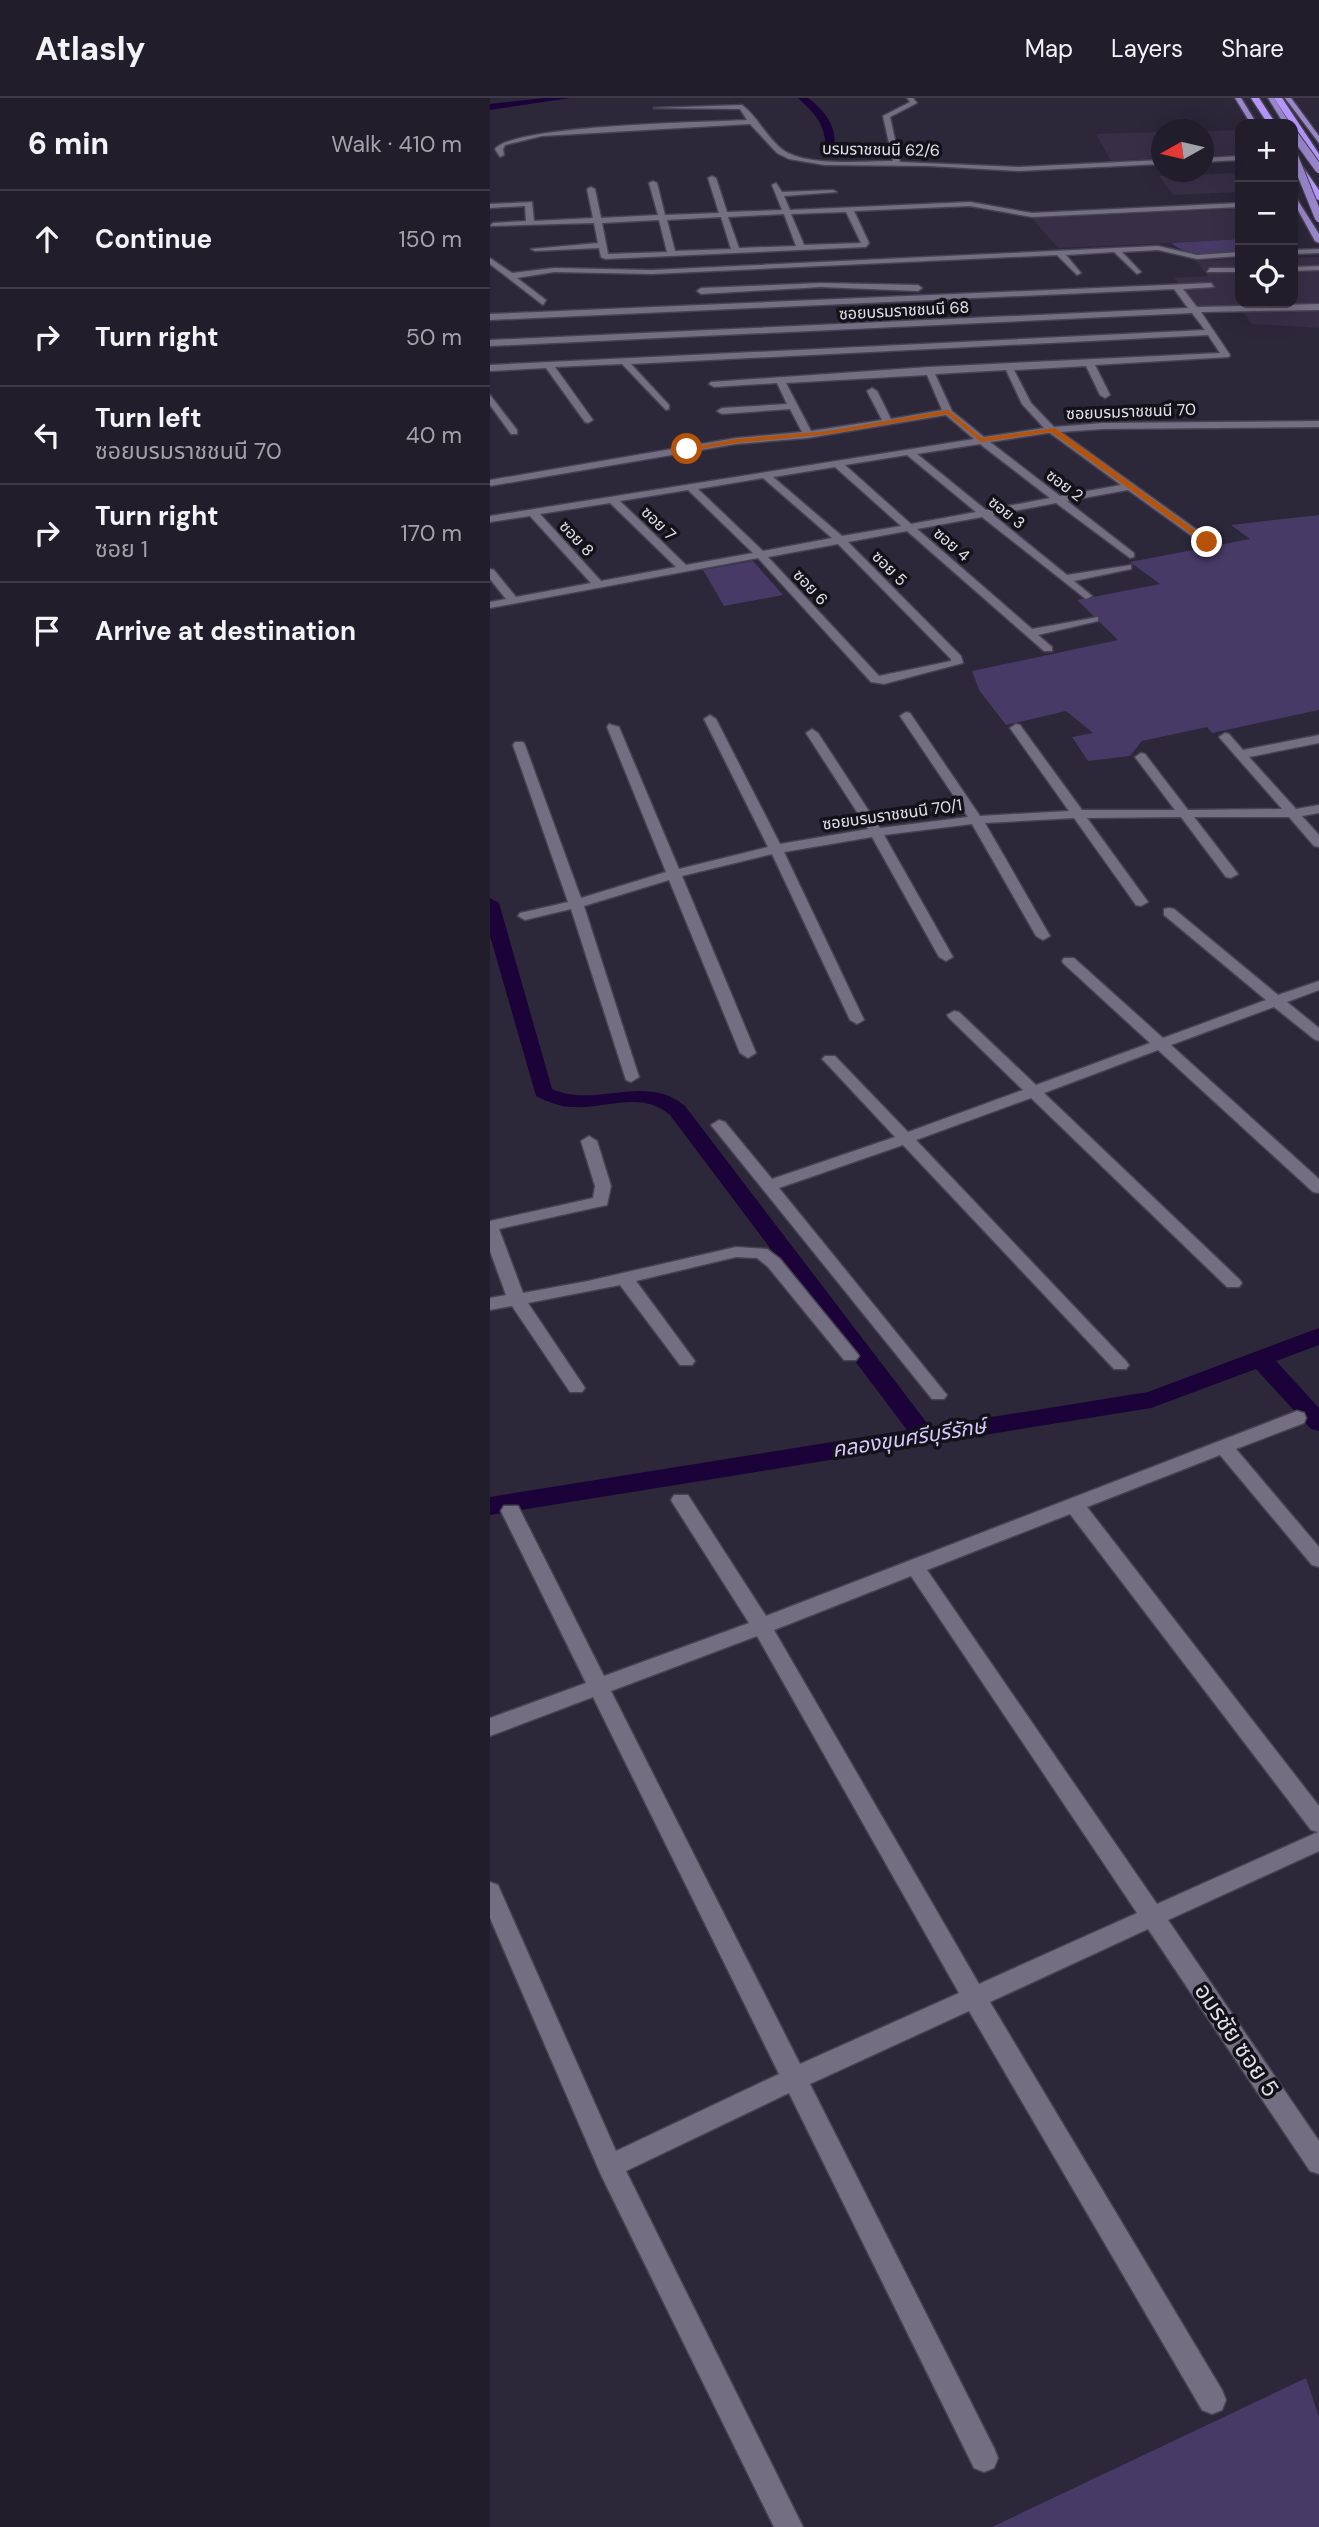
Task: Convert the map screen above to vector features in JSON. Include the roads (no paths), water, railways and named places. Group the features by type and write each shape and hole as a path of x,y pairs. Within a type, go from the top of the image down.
{"highway":[{"path":"1258,98 1271,119"},
{"path":"1278,98 1319,161"},
{"path":"1298,162 1319,197"}],"main road":[{"path":"1238,98 1251,119"},
{"path":"1247,98 1259,119"},
{"path":"1271,98 1284,119"},
{"path":"1288,98 1319,141"},
{"path":"1296,98 1319,133"},
{"path":"1298,140 1319,169"},
{"path":"1298,153 1319,149"},
{"path":"1298,166 1319,218"},
{"path":"1298,207 1319,241"}],"street":[{"path":"897,164 886,116 914,103 910,98"},
{"name":"บรมราชชนนี 62/6","path":"657,108 745,104 752,122 780,151 792,157 839,164 930,164 1019,169 1151,162"},
{"path":"500,155 499,149 509,141 542,134 752,122"},
{"path":"1214,159 1235,158"},
{"path":"712,178 736,252"},
{"path":"653,183 672,255"},
{"path":"776,185 801,248"},
{"path":"591,189 605,257 863,245 849,209"},
{"path":"780,194 833,192"},
{"path":"527,194 530,224"},
{"path":"490,206 528,204"},
{"path":"493,225 971,204 1032,215 1235,205"},
{"path":"535,249 601,245"},
{"path":"511,276 554,270 725,273 1003,259 1115,249 1166,248 1197,257 1235,254"},
{"path":"1115,249 1137,272"},
{"path":"1298,251 1319,251"},
{"path":"1059,252 1077,273"},
{"path":"490,260 543,302"},
{"path":"1298,269 1319,268"},
{"path":"1210,270 1235,270"},
{"path":"701,291 810,286 910,288 965,285"},
{"path":"490,317 1211,285"},
{"path":"810,286 817,303"},
{"path":"714,384 1226,355 1177,286"},
{"path":"975,296 986,320"},
{"path":"796,304 809,351"},
{"name":"ซอยบรมราชชนนี 68","path":"490,343 1193,310 1319,307"},
{"path":"490,368 1211,332"},
{"path":"625,362 666,407"},
{"path":"1089,363 1105,395"},
{"path":"548,366 588,420"},
{"path":"1008,366 1027,404 1052,430 1207,542"},
{"path":"490,483 736,441 808,435 948,412 929,370"},
{"path":"779,379 808,435"},
{"path":"872,391 888,422"},
{"path":"490,398 514,432"},
{"path":"722,411 793,406"},
{"name":"ซอย 2","path":"948,412 1130,555"},
{"name":"ซอยบรมราชชนนี 70","path":"490,519 1052,430 1103,426 1319,424"},
{"name":"ซอย 3","path":"908,451 1086,596"},
{"name":"ซอย 4","path":"836,463 1048,649"},
{"name":"ซอย 5","path":"764,474 839,540 958,661 954,665 919,672"},
{"name":"ซอย 6","path":"689,486 761,555 875,679 919,672"},
{"path":"490,605 1131,486"},
{"name":"ซอย 7","path":"612,499 684,569"},
{"name":"ซอย 8","path":"532,512 599,585"},
{"path":"1065,579 1127,568"},
{"path":"490,572 514,601"},
{"path":"1030,633 1094,619"},
{"path":"906,716 976,820 1043,936"},
{"path":"710,719 776,849 857,1020"},
{"path":"613,727 748,1053"},
{"path":"1016,728 1141,902"},
{"path":"812,733 876,832 946,957"},
{"path":"1225,737 1243,754 1319,843"},
{"path":"1243,754 1319,738"},
{"path":"519,745 576,904 631,1077"},
{"path":"1141,757 1231,874"},
{"name":"ซอยบรมราชชนนี 70/1","path":"1291,810 1319,800"},
{"name":"ซอยบรมราชชนนี 70/1","path":"525,916 576,904 674,874 776,849 876,832 976,820 1079,814 1187,815 1319,809"},
{"path":"1169,912 1319,1036"},
{"path":"1069,961 1319,1188"},
{"path":"769,1186 905,1139 1319,985"},
{"path":"954,1015 1233,1283"},
{"path":"830,1059 1120,1365"},
{"path":"719,1125 937,1395"},
{"path":"576,1388 516,1298 490,1227 601,1201 603,1186 589,1141"},
{"path":"490,1304 577,1289 712,1256 736,1252 761,1254 774,1263 850,1356"},
{"path":"624,1278 686,1361"},
{"path":"490,1727 762,1626 1297,1418"},
{"path":"1223,1447 1319,1560"},
{"path":"681,1500 762,1626 974,1997 1212,2400"},
{"path":"1074,1505 1319,1823"},
{"path":"511,1511 984,2458"},
{"name":"อมรชัย ซอย 5","path":"915,1567 1319,2162"},
{"path":"610,2165 1319,1841"},
{"path":"490,1892 610,2165 789,2527"}],"waterway":[{"path":"490,107 566,98"},
{"path":"802,98 823,118 831,146"},
{"path":"490,903 543,1092 557,1099 572,1101 649,1096 666,1102 678,1111 924,1436"},
{"name":"คลองขุนศรีบุรีรักษ์","path":"1260,1359 1319,1336"},
{"name":"คลองขุนศรีบุรีรักษ์","path":"924,1436 1151,1400 1260,1359"},
{"path":"1260,1359 1319,1423"},
{"name":"คลองขุนศรีบุรีรักษ์","path":"490,1506 924,1436"}]}
